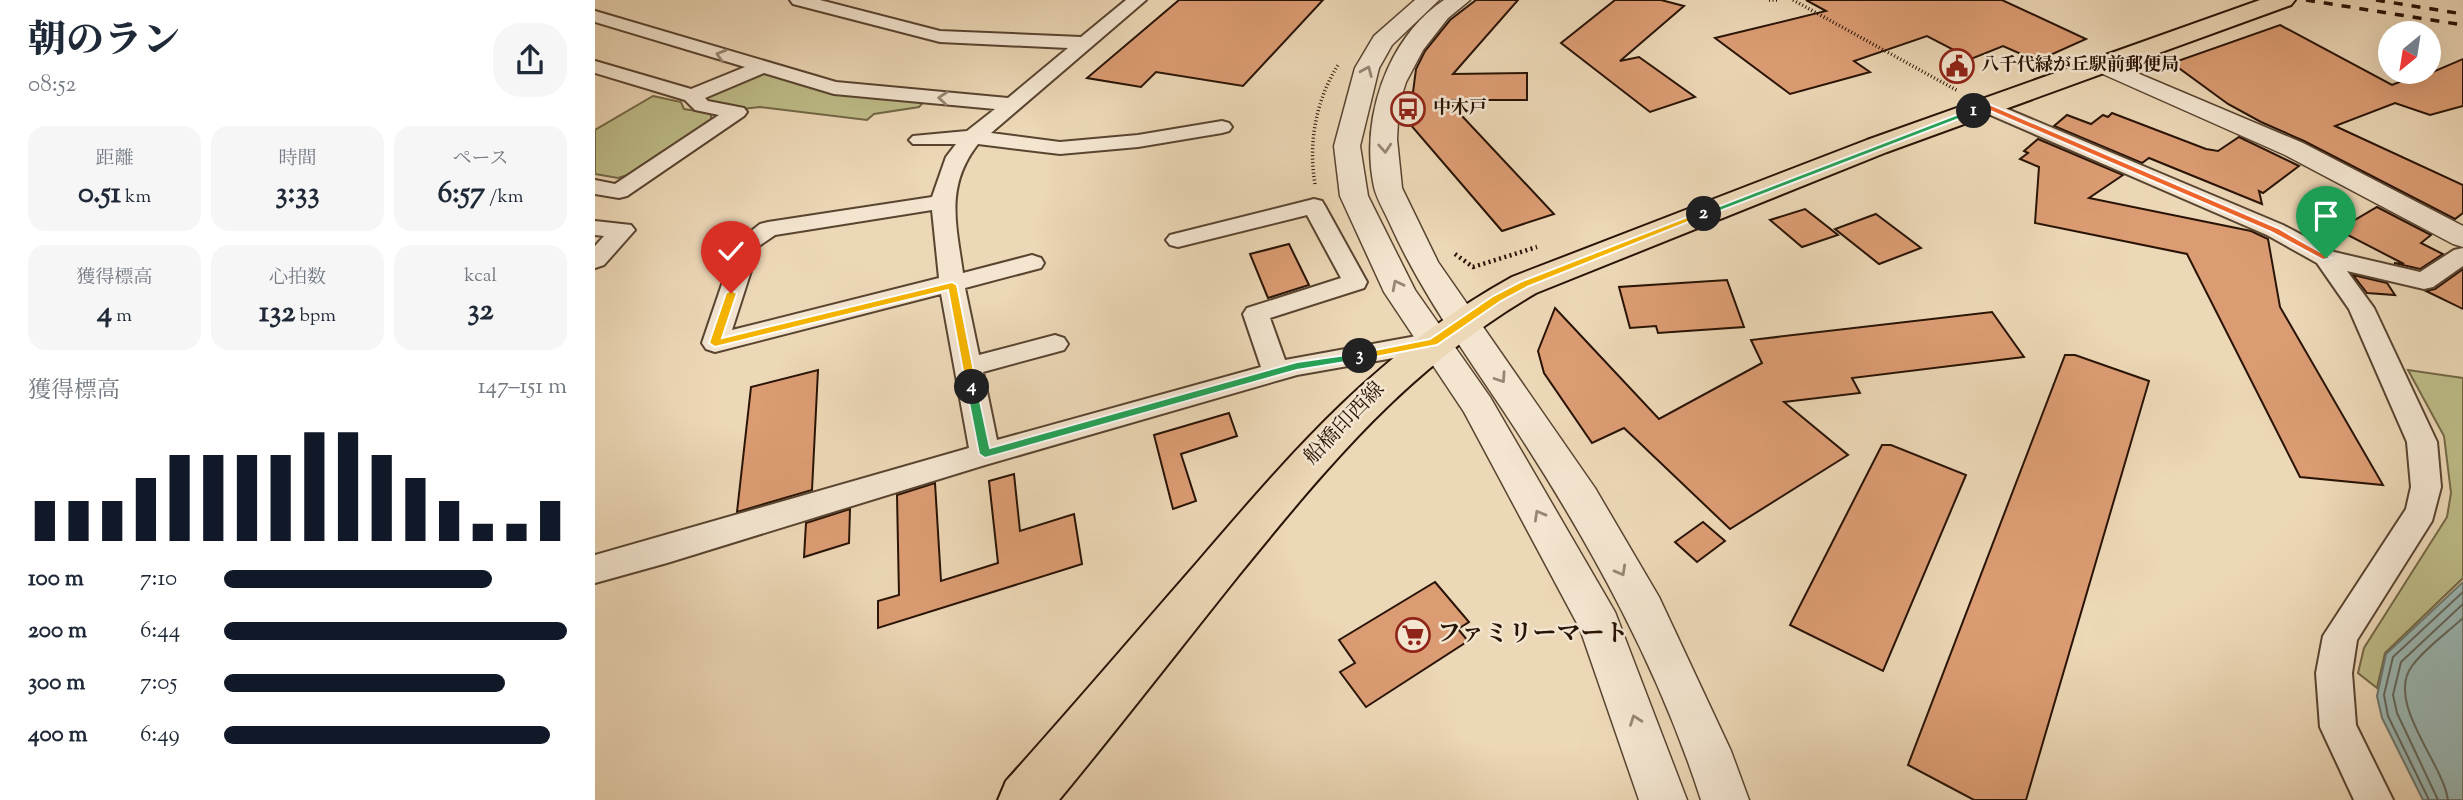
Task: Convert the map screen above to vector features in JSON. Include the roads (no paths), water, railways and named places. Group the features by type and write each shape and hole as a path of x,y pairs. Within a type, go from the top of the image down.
{"main road":[{"name":"船橋印西線","path":"1025,800 1330,436 1389,379 1448,332 1524,285 1877,146 2283,0"}],"street":[{"path":"799,0 940,36 1086,43"},
{"path":"985,454 952,285 942,202 957,157 973,137 1137,0"},
{"path":"1428,0 1382,41 1361,86 1347,146 1353,196 1400,292 1448,332 1581,499 1644,610 1714,767 1725,800"},
{"path":"1459,0 1440,13 1412,48 1386,104 1384,139 1388,187 1423,263 1478,406 1600,625 1663,800"},
{"path":"595,16 834,88 1011,104"},
{"path":"2104,66 2294,149 2463,238"},
{"path":"692,96 762,67"},
{"path":"595,207 737,112 702,106 692,96 597,69"},
{"path":"1986,106 2275,230 2326,258 2424,281 2463,255"},
{"path":"920,140 973,137 1060,148 1138,141 1221,127"},
{"path":"595,187 619,191"},
{"path":"942,202 768,229 748,243 715,343 1032,263"},
{"path":"1178,240 1314,205 1355,282 1256,314 1276,372"},
{"path":"595,228 623,230 595,260"},
{"path":"2326,258 2361,308 2422,442 2425,476 2421,512 2340,636 2334,673 2337,727 2374,800"},
{"path":"595,569 1276,372 1448,332"},
{"path":"968,367 1055,344"}],"water":[{"path":"2463,582 2463,800 2423,800 2382,718 2377,696 2386,654"}],"railway":[{"path":"2306,0 2463,25"},
{"path":"2376,0 2463,14"}],"place":[{"name":"八千代緑が丘駅前郵便局","path":"1957,66"},
{"name":"中木戸","path":"1408,109"},
{"name":"ファミリーマート","path":"1413,635"}]}
